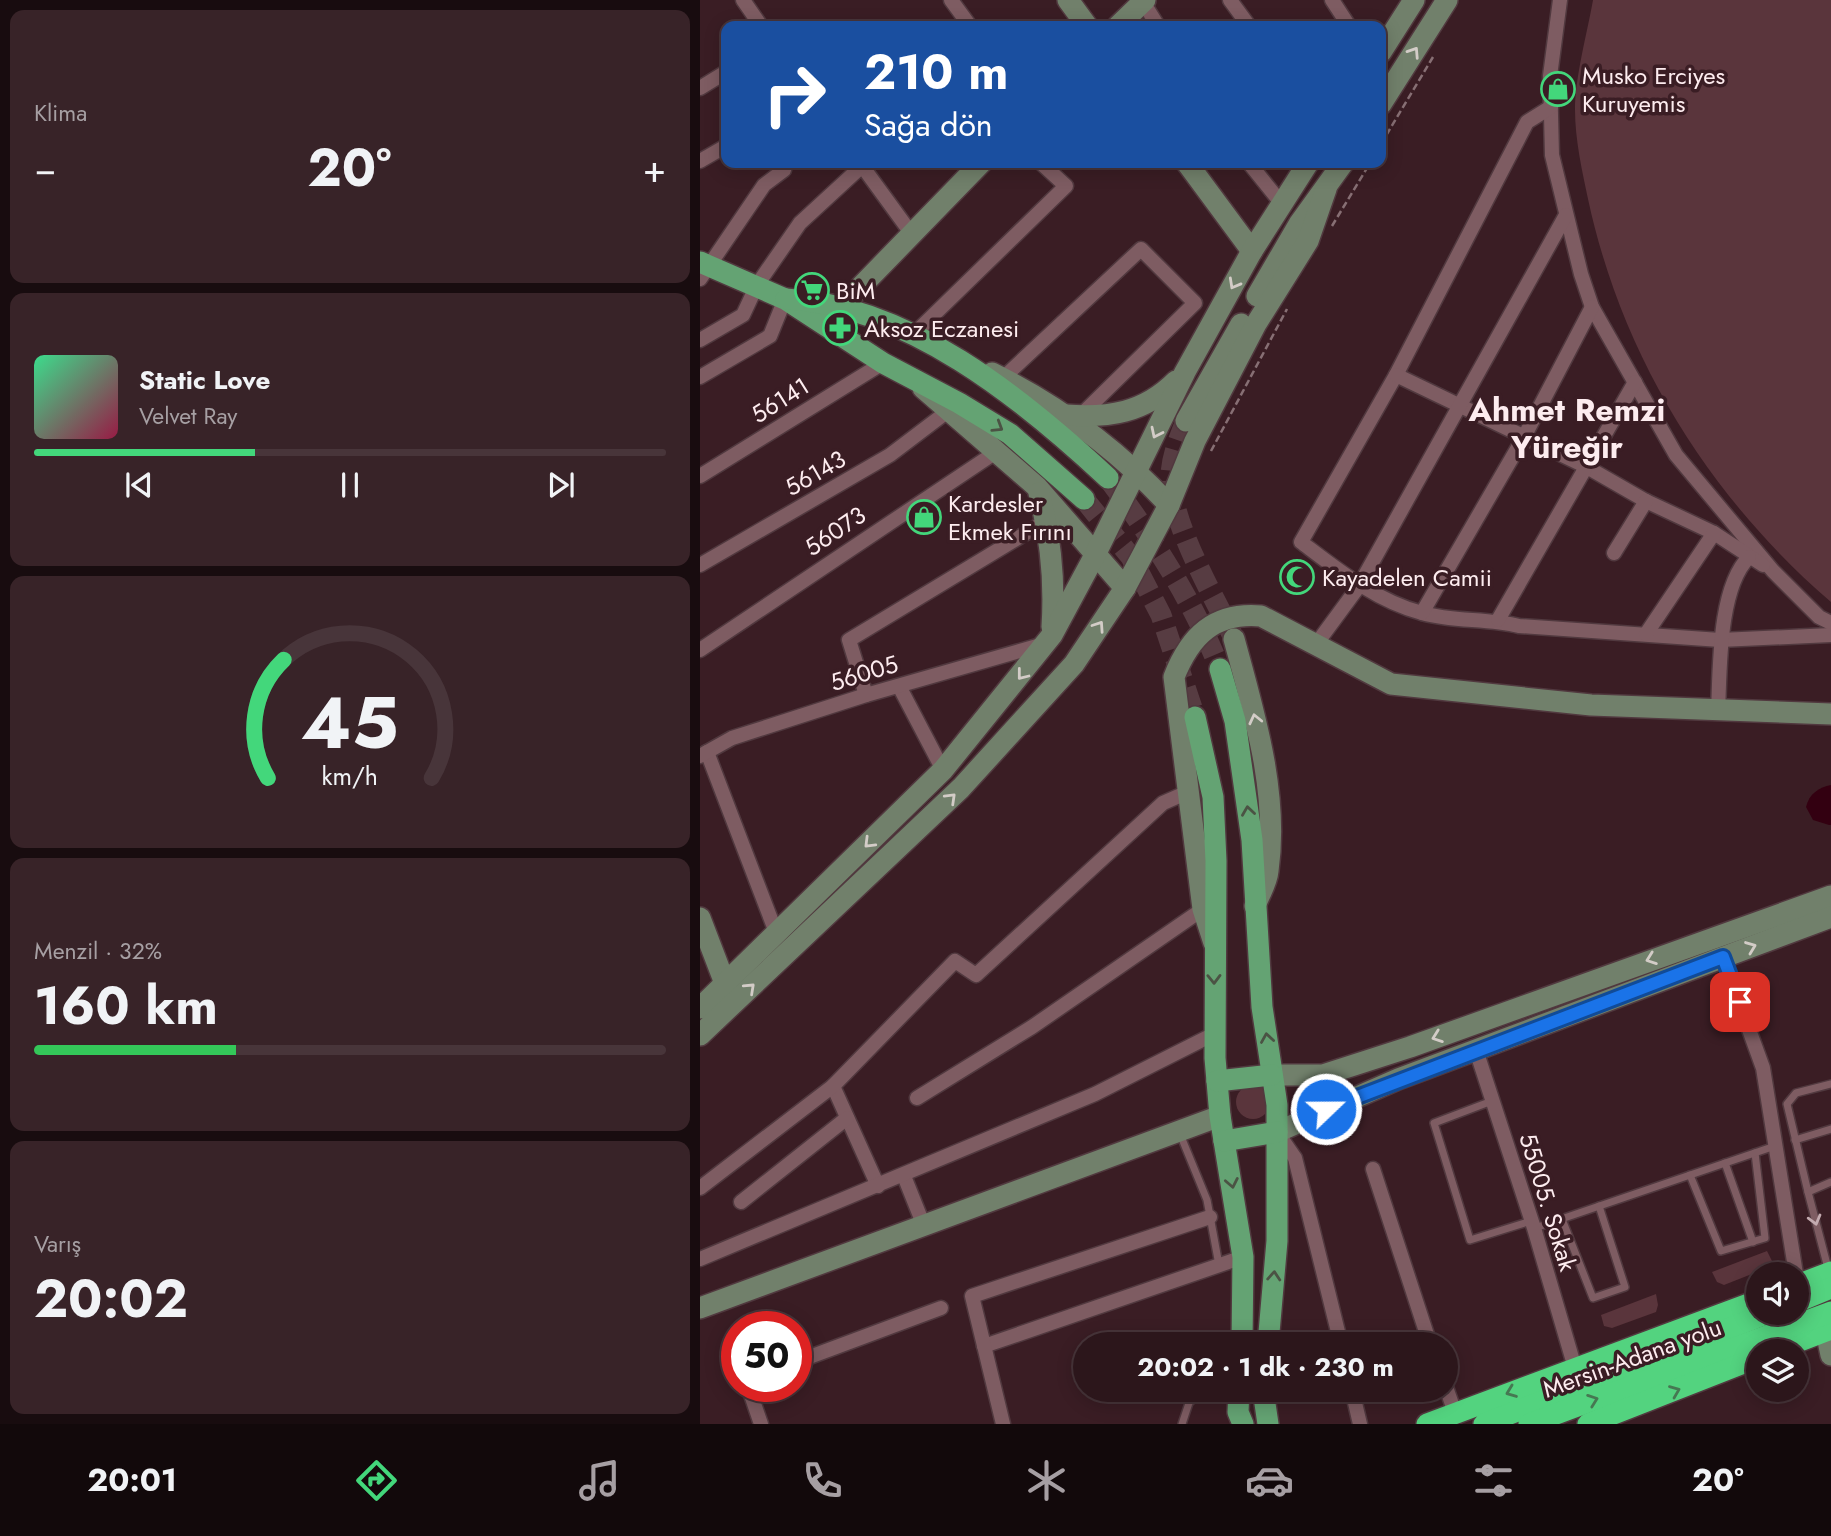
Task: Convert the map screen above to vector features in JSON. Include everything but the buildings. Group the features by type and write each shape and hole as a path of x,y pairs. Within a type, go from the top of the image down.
{"highway":[{"path":"1809,1281 1830,1278"},
{"path":"1809,1293 1830,1278"},
{"path":"1427,1424 1746,1305"},
{"name":"Mersin-Adana yolu","path":"1484,1424 1746,1322"},
{"path":"1798,1339 1829,1324"},
{"name":"Mersin-Adana yolu","path":"1529,1424 1829,1324"},
{"path":"1588,1424 1746,1362"}],"main road":[{"path":"1068,0 1083,21"},
{"path":"1386,44 1415,0"},
{"path":"1386,96 1447,0"},
{"path":"1123,21 1144,1"},
{"path":"840,308 976,168"},
{"path":"1191,168 1252,251"},
{"path":"700,1008 726,986 943,770 1049,639 1138,471 1185,372 1252,251 1305,168"},
{"path":"1186,421 1300,224 1340,168"},
{"path":"700,1035 961,788 1074,664 1125,588 1169,505 1195,441 1256,324 1308,241 1326,189"},
{"path":"702,269 757,285 785,299 883,363 959,402 1010,434 1084,499"},
{"path":"785,299 816,301 877,318 1073,415 1138,471 1169,505"},
{"path":"863,349 862,338 867,326 877,318"},
{"path":"953,355 1037,415 1108,478"},
{"path":"1073,415 1115,416 1134,410 1162,395 1185,372"},
{"path":"917,382 1037,487 1125,588"},
{"path":"1037,487 1046,521 1055,587 1049,639"},
{"path":"1214,943 1203,909 1174,677 1184,651 1198,635 1218,623 1242,615 1261,616 1391,684 1591,705 1718,712 1831,714"},
{"path":"1049,639 1074,664"},
{"path":"1234,639 1256,721 1271,815 1268,873 1255,906"},
{"path":"1220,669 1235,721 1252,840 1262,1007 1277,1132 1277,1241 1269,1332"},
{"path":"1195,717 1213,797 1216,860 1214,943 1217,1082 1243,1257 1242,1332"},
{"path":"1217,1082 1272,1075 1323,1075 1831,895"},
{"path":"1224,1140 1277,1132 1374,1089 1831,917"},
{"path":"700,918 726,986"},
{"path":"700,1308 1220,1116"},
{"path":"1829,1324 1831,1355"},
{"path":"1238,1420 1239,1402"},
{"path":"1265,1402 1268,1424"}],"street":[{"path":"743,0 758,21"},
{"path":"951,0 966,21"},
{"path":"1230,0 1245,21"},
{"path":"1332,0 1346,21"},
{"path":"1560,0 1550,76 1552,155 1592,307 1676,455 1773,572 1819,617 1831,623"},
{"path":"1144,1 1155,21"},
{"path":"700,88 721,75"},
{"path":"1551,107 1527,122 1396,375 1301,542 1359,586 1422,614 1497,620 1519,626 1720,640 1831,635"},
{"path":"700,161 721,149"},
{"path":"700,340 743,315 757,285 800,223 858,168"},
{"path":"865,168 911,233"},
{"path":"914,334 1066,186 1046,168"},
{"path":"1253,168 1282,204"},
{"path":"702,269 764,185 785,170"},
{"path":"1317,643 1359,586 1566,215"},
{"path":"1002,379 1141,249 1195,303 1073,415"},
{"path":"700,377 770,336 785,299"},
{"path":"1422,614 1524,437 1592,307"},
{"name":"56141","path":"700,476 883,363"},
{"path":"1396,375 1585,466 1646,501 1714,533 1773,572"},
{"path":"1497,620 1635,382"},
{"name":"56143","path":"700,565 890,455 948,411"},
{"name":"56073","path":"700,650 996,452"},
{"path":"1614,553 1646,501"},
{"path":"866,695 849,640 1046,521"},
{"path":"1646,634 1714,533"},
{"path":"1718,712 1720,640 1737,569 1749,557"},
{"name":"56005","path":"703,754 732,738 1049,639"},
{"path":"899,685 943,770"},
{"path":"703,754 777,935"},
{"path":"700,1188 833,1086 955,961 976,975 1163,803 1188,792"},
{"path":"917,1098 1032,1027 1203,909"},
{"path":"1723,957 1763,1068 1794,1262"},
{"path":"700,1259 1095,1094 1216,1033"},
{"name":"55005. Sokak","path":"1476,1051 1533,1224 1575,1368"},
{"path":"833,1086 878,1186"},
{"path":"741,1202 848,1118"},
{"path":"1277,1132 1295,1158 1338,1332"},
{"path":"1373,1169 1426,1332"},
{"path":"904,1176 924,1226"},
{"path":"1003,1424 972,1296 1210,1217"},
{"path":"984,1346 1243,1257"},
{"path":"812,1356 941,1308"},
{"path":"753,1402 761,1424"},
{"path":"1355,1402 1360,1424"},
{"path":"1451,1402 1455,1413"}],"lane":[{"path":"1830,1278 1787,1104 1796,1093 1831,1084"},
{"path":"1492,1101 1434,1123 1470,1240 1562,1219 1777,1145"},
{"path":"1795,1140 1831,1129"},
{"path":"1178,1131 1201,1181 1219,1265"},
{"path":"1690,1175 1721,1251 1765,1238 1755,1153"},
{"path":"1725,1163 1753,1242"},
{"path":"1808,1192 1831,1182"},
{"path":"1562,1219 1593,1298 1625,1287 1599,1206"},
{"path":"1181,1424 1190,1402"}],"path":[{"path":"1386,136 1434,54"},
{"path":"1327,236 1367,168"},
{"path":"1209,455 1289,305"}],"shaded area":[{"path":"1593,0 1831,0 1831,602 1787,561 1746,517 1709,470 1676,420 1623,314 1603,257 1588,199 1576,132 1577,84"},
{"path":"1831,785 1829,825 1813,820 1806,807 1815,792"},
{"path":"1253,1085 1265,1090 1270,1102 1265,1114 1253,1119 1241,1114 1236,1102 1241,1090"},
{"path":"1767,1251 1772,1261 1746,1262 1746,1276 1724,1285 1717,1282 1712,1272"},
{"path":"1656,1294 1656,1312 1612,1328 1604,1326 1601,1315"}],"tunnel":[{"path":"1186,421 1172,463 1173,496 1185,536 1232,634"},
{"path":"1108,478 1170,570 1197,618 1220,669"},
{"path":"1084,499 1131,557 1161,615 1195,717"}],"place":[{"name":"Musko Erciyes Kuruyemis","path":"1558,89"},
{"name":"BiM","path":"812,290"},
{"name":"Aksoz Eczanesi","path":"840,328"},
{"name":"Kardesler Ekmek Fırını","path":"924,517"},
{"name":"Kayadelen Camii","path":"1297,577"}],"district":[{"name":"Ahmet Remzi Yüreğir","path":"1567,428"}],"route":[{"path":"1326,1109 1398,1079 1723,957 1740,1002"}]}
